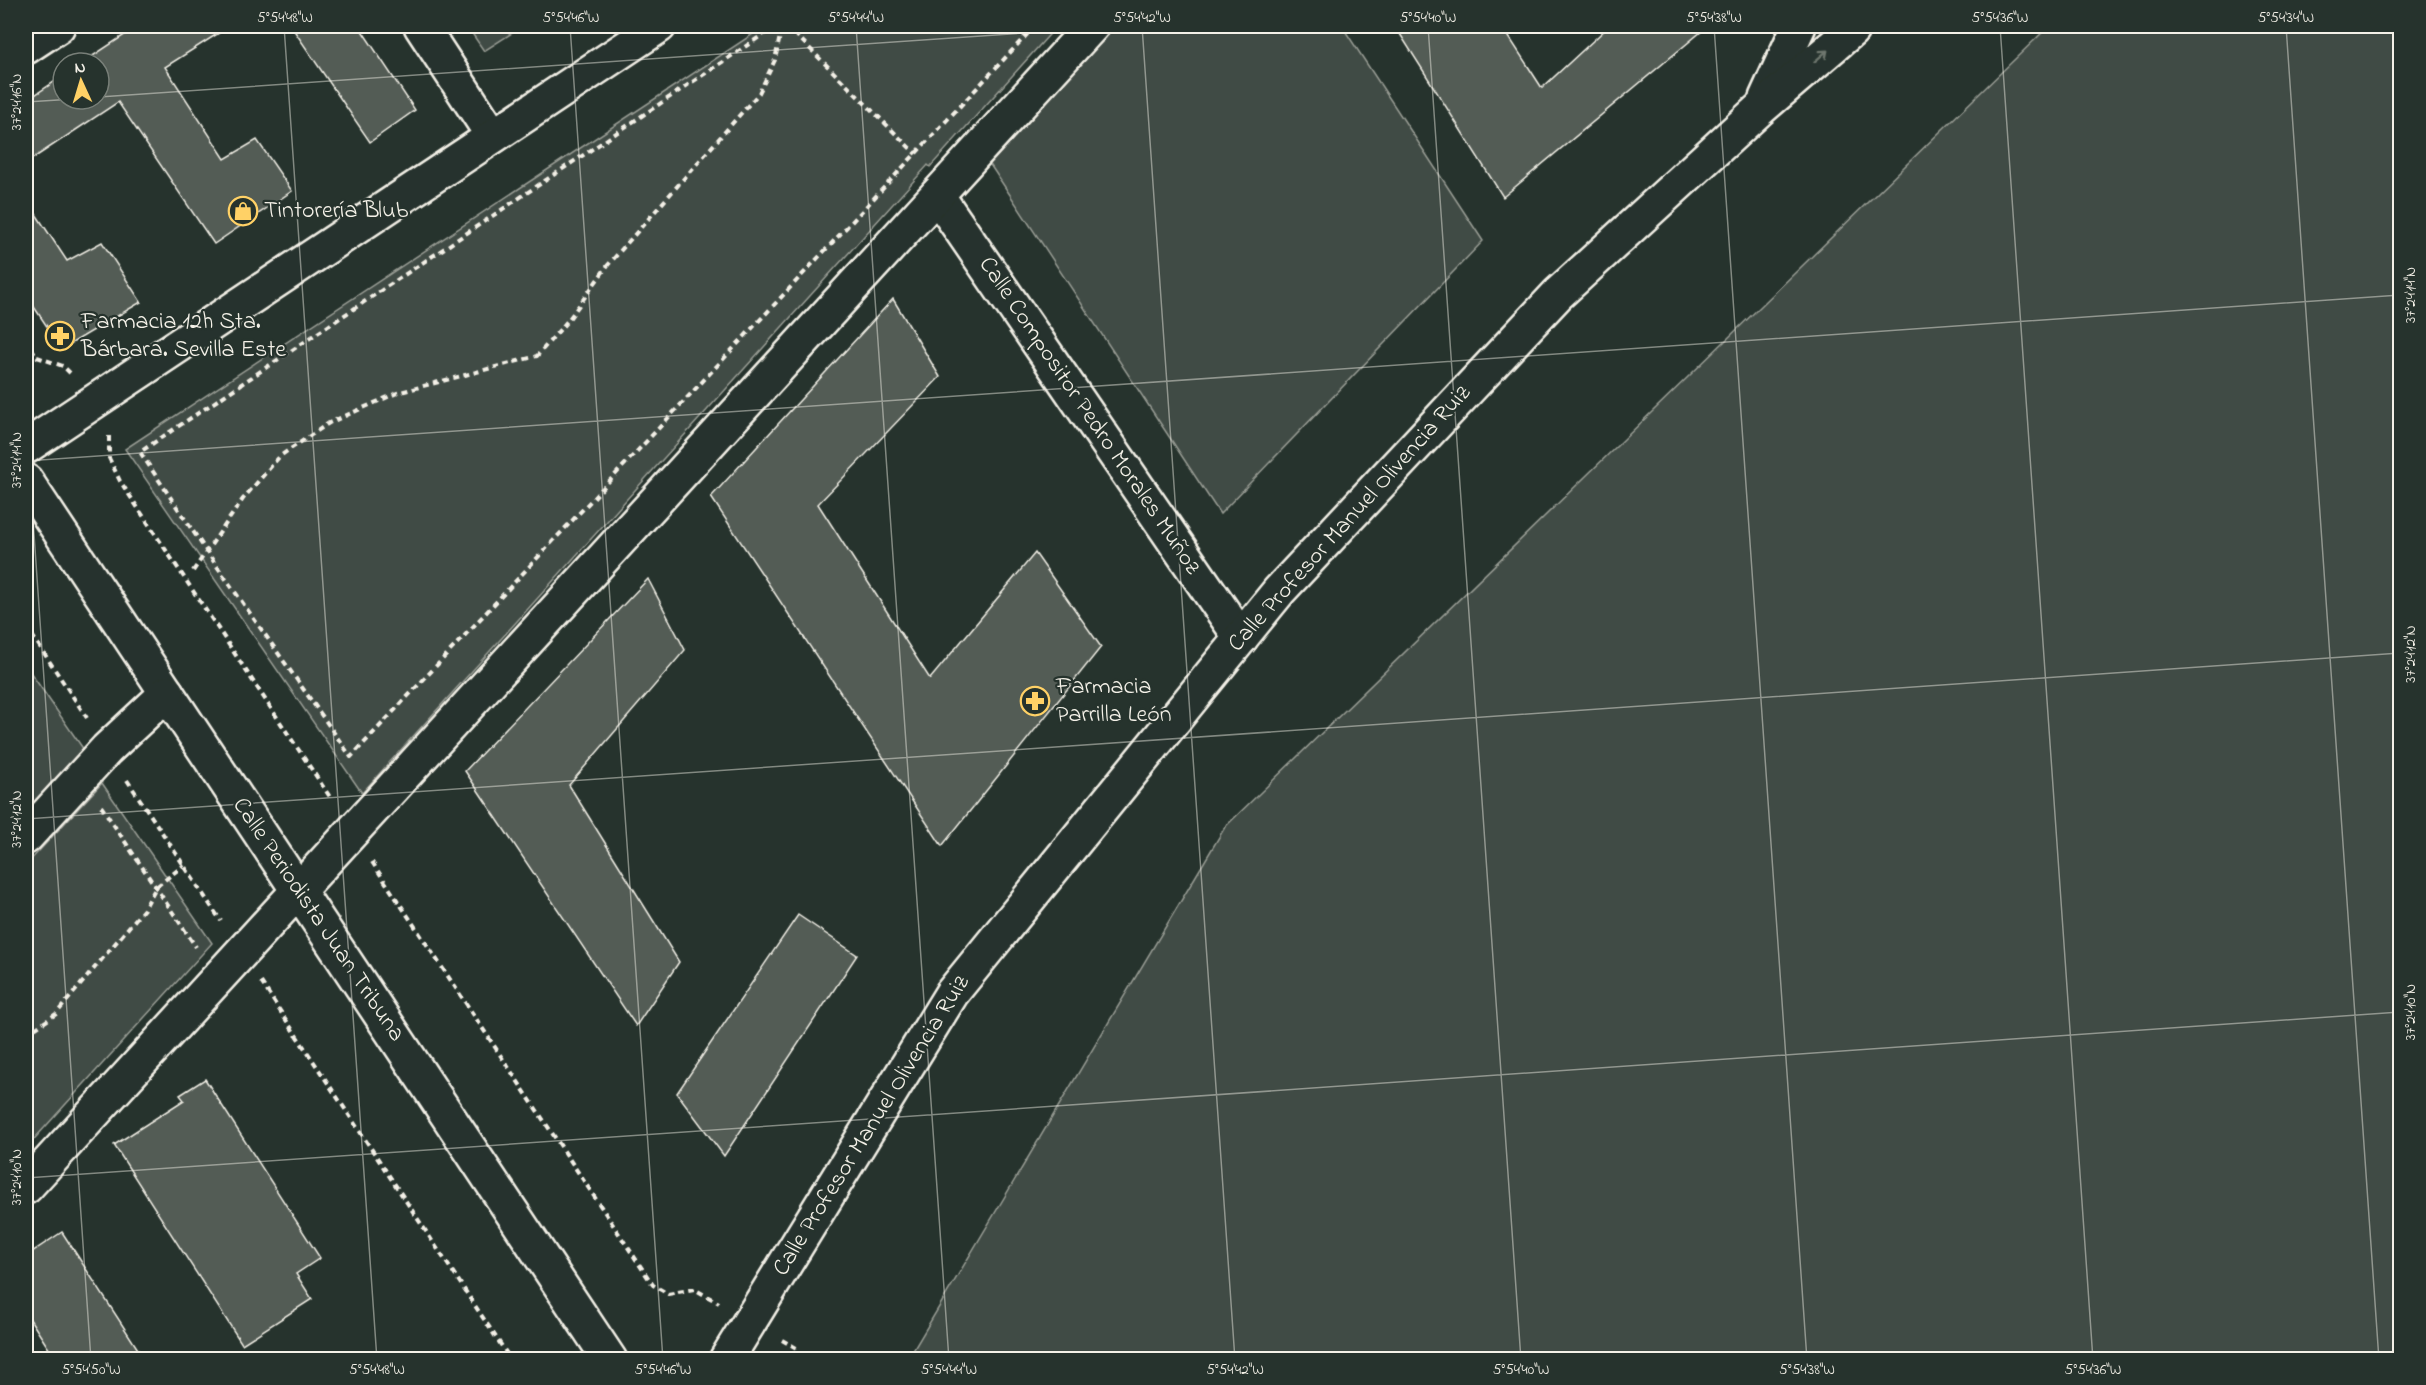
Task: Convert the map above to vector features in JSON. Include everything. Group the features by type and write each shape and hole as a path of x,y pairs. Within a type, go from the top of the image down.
{"street":[{"path":"26,47 58,26"},
{"path":"421,26 493,136"},
{"path":"26,447 659,26"},
{"path":"26,1187 1092,26"},
{"path":"1761,108 1798,26"},
{"name":"Calle Profesor Manuel Olivencia Ruiz","path":"726,1359 951,993 1279,591 1558,294 1761,108 1852,30 1853,26"},
{"name":"Calle Compositor Pedro Morales Muñoz","path":"943,189 1241,638"},
{"name":"Calle Periodista Juan Tribuna","path":"26,481 610,1359"},
{"path":"26,837 107,749 167,693"}],"path":[{"path":"776,26 140,452 351,757 1035,26"},
{"path":"193,571 243,499 280,456 329,423 397,393 537,356 569,319 608,264 759,93 775,60 782,26"},
{"path":"787,26 916,154 943,189"},
{"path":"26,339 37,357 63,366 75,379"},
{"path":"107,426 109,458 120,481 653,1285 668,1294 694,1289 716,1302"},
{"path":"26,626 511,1359"},
{"path":"99,802 196,946 188,955"},
{"path":"26,1035 56,1014 144,909 156,886 184,865"},
{"path":"773,1334 800,1350"}],"shaded area":[{"path":"467,26 523,26 484,51"},
{"path":"765,26 1057,26 930,167 928,165 362,793 125,449"},
{"path":"1114,26 1342,26 1483,241 1220,514 987,160"},
{"path":"2049,26 2400,26 2400,1359 908,1359 1225,827"},
{"path":"26,666 84,750 26,812"},
{"path":"102,783 212,943 26,1148 26,865"}],"building":[{"path":"138,26 230,26 165,67 225,159 257,140 292,191 214,244 118,102 111,107 111,51 100,51"},
{"path":"291,26 359,26 415,110 370,142"},
{"path":"1395,26 1502,26 1542,88 1609,26 1708,26 1503,197"},
{"path":"51,84 51,111 104,111 26,163 26,101"},
{"path":"26,199 67,261 102,242 141,302 62,349 26,295"},
{"path":"893,299 940,377 818,504 930,679 1035,553 1101,647 942,846 711,497"},
{"path":"648,579 685,650 569,785 679,962 636,1026 465,771"},
{"path":"798,915 857,955 724,1156 677,1093"},
{"path":"205,1079 320,1258 296,1274 312,1299 242,1344 114,1145 184,1100 180,1095"},
{"path":"62,1232 145,1360 56,1360 26,1313 26,1256"}],"place":[{"name":"Tintorería Blub","path":"243,211"},
{"name":"Farmacia 12h Sta. Bárbara. Sevilla Este","path":"60,336"},
{"name":"Farmacia Parrilla León","path":"1035,701"}]}
